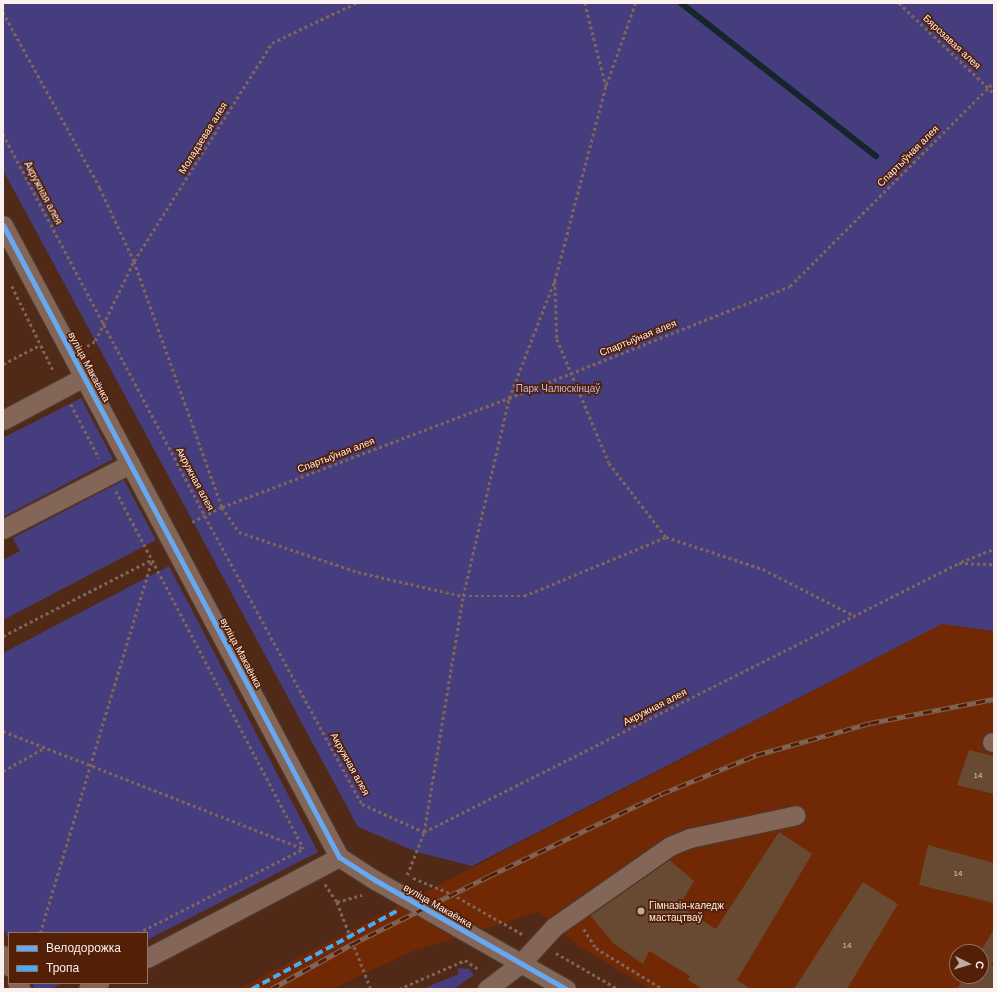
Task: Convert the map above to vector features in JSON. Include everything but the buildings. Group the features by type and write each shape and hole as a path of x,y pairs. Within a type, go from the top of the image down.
{"street":[{"name":"вуліца Макаёнка","path":"3,225 339,857 520,964 566,989"},
{"path":"3,420 84,377"},
{"path":"3,529 130,464"},
{"path":"487,989 520,964 554,927 670,846 690,838 796,815"},
{"path":"148,957 339,857"},
{"path":"3,955 8,964"},
{"path":"88,989 97,984"}],"path":[{"path":"585,3 606,87"},
{"path":"407,875 424,832 463,596 509,398 555,281 606,87 636,3"},
{"path":"726,3 734,3"},
{"path":"3,12 100,188 134,261 222,507 239,532 358,572 463,596 524,596 666,537"},
{"path":"555,281 557,339 570,374 609,463 666,537 763,569 856,616"},
{"path":"10,282 40,345 304,849"},
{"path":"3,364 40,345"},
{"path":"959,563 994,549"},
{"path":"3,636 152,560"},
{"path":"40,932 152,560"},
{"path":"3,731 91,767 304,849"},
{"path":"3,771 45,748"},
{"path":"140,932 304,849"},
{"path":"401,872 452,894 618,989"},
{"path":"323,881 338,902 371,989"},
{"path":"338,902 366,894"},
{"path":"573,914 596,948 663,989"},
{"path":"399,989 465,960"}],"shaded area":[{"path":"942,624 994,631 994,989 650,989 578,946 539,912 410,952 332,989 238,989"}],"green space":[{"name":"Парк Чалюскінцаў","path":"3,3 994,3 994,631 942,624 472,866 417,852 358,827 3,170"},
{"path":"81,398 113,459 3,517 3,438"},
{"path":"124,480 156,540 3,620 3,560 20,551 13,538"},
{"path":"169,566 318,852 148,939 148,932 8,932 8,938 3,928 3,653"},
{"path":"457,968 469,969 474,975 454,989 422,989 459,974"},
{"path":"32,984 61,984 51,989 35,989"}],"waterway":[{"path":"681,3 876,156"}],"railway":[{"path":"271,989 352,944 489,876 661,794 756,755 870,723 994,699"}],"marked path":[{"path":"252,989 397,911"}],"cycle path":[{"path":"3,225 339,857 375,880 566,989"}],"place":[{"name":"Гімназія-каледж мастацтваў","path":"641,911"}]}
